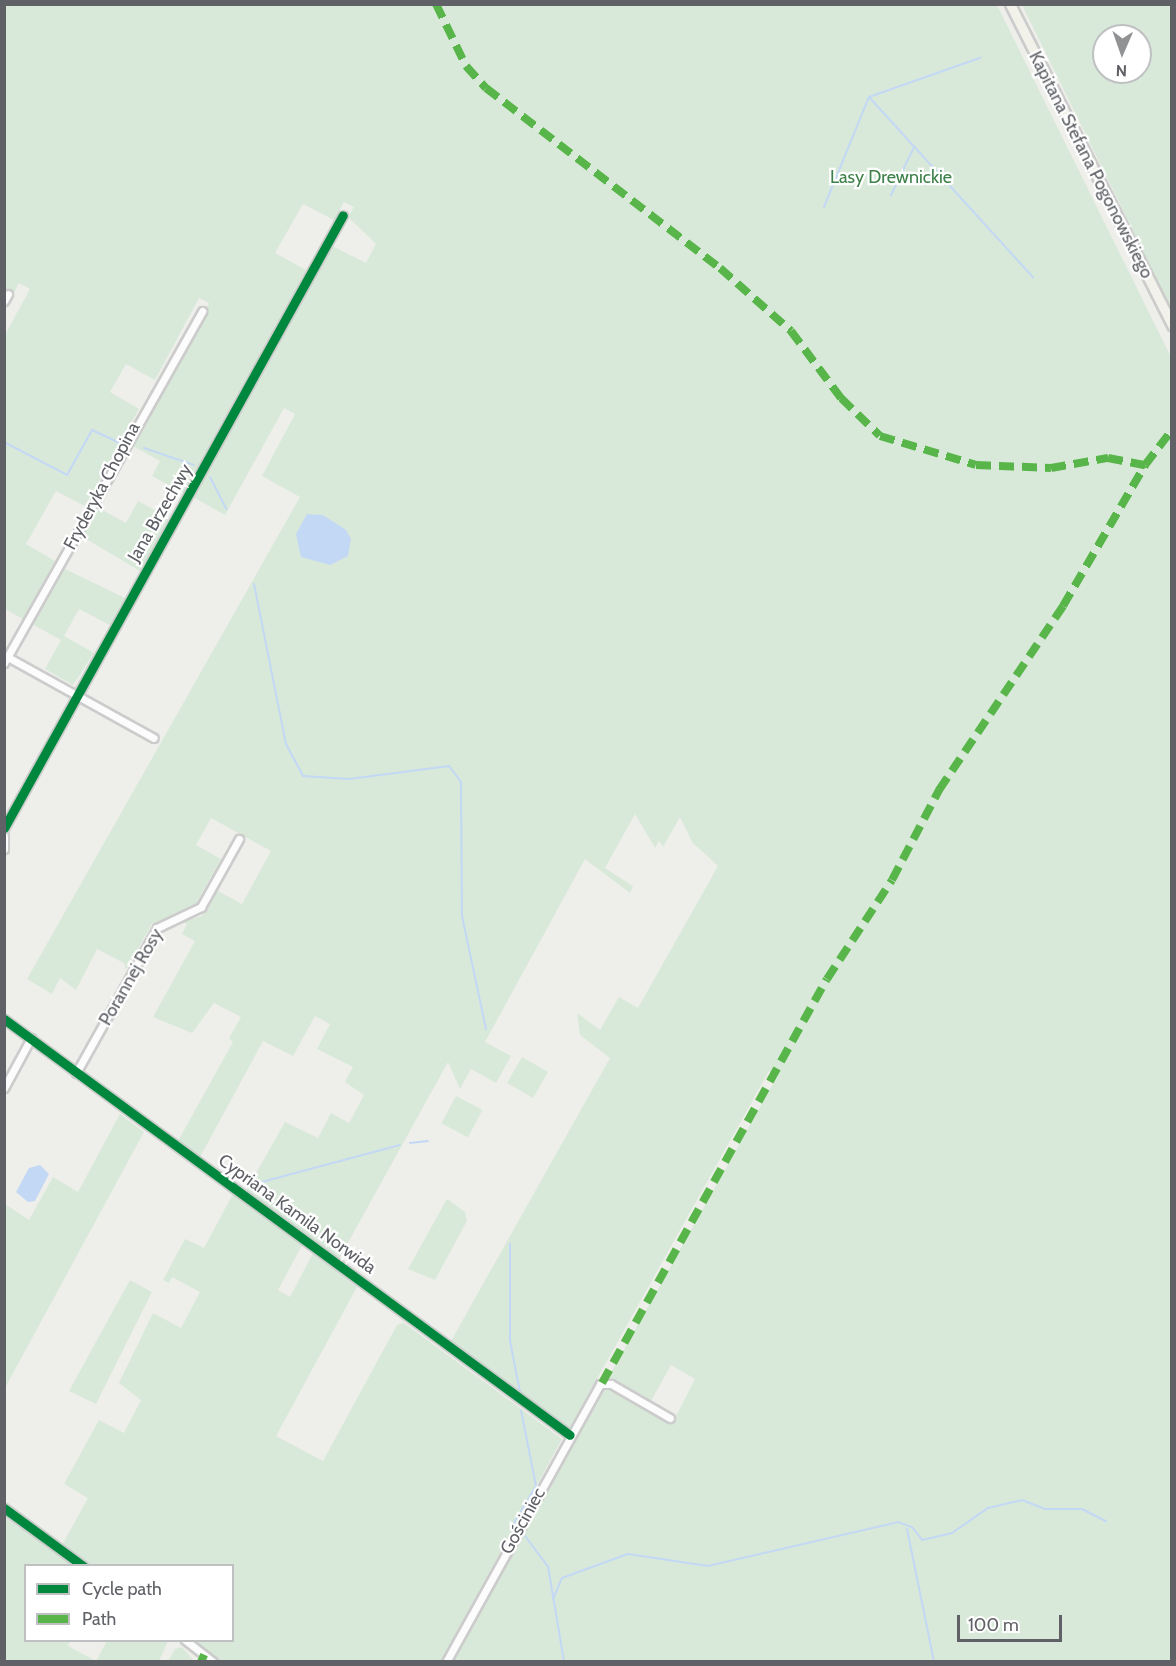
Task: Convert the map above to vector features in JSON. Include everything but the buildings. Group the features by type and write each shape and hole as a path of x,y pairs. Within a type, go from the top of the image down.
{"main road":[{"name":"Kapitana Stefana Pogonowskiego","path":"1010,4 1172,325"}],"street":[{"name":"Jana Brzechwy","path":"4,828 74,696 343,214"},
{"name":"Fryderyka Chopina","path":"6,658 202,311"},
{"path":"6,658 154,738"},
{"path":"4,836 4,849"},
{"name":"Porannej Rosy","path":"76,1073 157,928 201,907 239,839"},
{"name":"Cypriana Kamila Norwida","path":"4,1019 570,1435"},
{"path":"4,1088 31,1038"},
{"name":"Gościniec","path":"446,1662 570,1435 602,1383 670,1418"},
{"path":"4,1508 80,1564"},
{"path":"186,1642 213,1662"}],"green space":[{"name":"Lasy Drewnickie","path":"4,5 997,5 1171,357 1171,1661 452,1661 604,1386 672,1424 695,1379 671,1365 651,1401 608,1378 778,1075 769,1071 570,1427 565,1426 451,1341 610,1058 580,1035 577,1013 600,1030 619,997 638,1008 718,866 692,842 680,817 663,847 659,841 655,848 635,814 605,868 633,886 630,893 585,859 485,1042 511,1056 496,1083 471,1069 460,1089 448,1062 339,1259 246,1191 285,1122 318,1138 331,1113 349,1123 364,1095 345,1082 353,1067 317,1049 330,1024 315,1016 293,1056 263,1041 200,1157 178,1141 233,1042 229,1038 241,1017 214,1003 192,1033 153,1017 195,941 182,934 187,924 182,921 202,916 216,890 242,904 271,851 211,818 196,845 221,859 195,906 152,924 126,970 124,963 97,949 76,990 60,978 52,994 27,979 300,497 262,476 295,414 284,408 225,515 193,497 332,246 366,263 376,244 348,217 354,207 344,202 334,220 303,204 275,253 306,270 183,493 152,476 160,461 131,445 209,303 199,298 155,380 126,364 110,392 139,409 85,506 56,491 26,544 55,561 23,619 5,609 5,335 30,289 19,283 15,291 5,292"},
{"path":"1022,5 1171,5 1171,308"},
{"path":"138,501 169,518 140,571 81,536 97,507 126,523"},
{"path":"63,568 125,598 110,625 79,609 64,636 94,653 73,685 45,669 61,640 32,624"},
{"path":"522,1057 548,1072 533,1098 507,1083"},
{"path":"456,1096 482,1110 468,1137 441,1123"},
{"path":"120,1114 144,1132 5,1388 5,1204 29,1220 53,1177 78,1192"},
{"path":"233,1194 302,1245 278,1290 290,1297 313,1253 357,1287 276,1436 323,1461 397,1325 404,1323 562,1439 441,1661 222,1661 194,1642 234,1642 234,1564 90,1564 62,1545 88,1498 64,1484 99,1420 124,1433 141,1400 119,1383 153,1313 181,1328 200,1292 172,1277 169,1283 163,1280 185,1239 204,1248"},
{"path":"447,1199 465,1212 467,1221 435,1280 408,1269"},
{"path":"130,1280 152,1292 96,1404 69,1391"},
{"path":"4,1517 76,1564 24,1564 24,1642 70,1642 68,1646 96,1661 5,1661"},
{"path":"106,1642 168,1642 159,1661 96,1661"},
{"path":"182,1647 194,1661 168,1661 175,1649"}],"water":[{"path":"307,514 323,515 346,530 351,539 348,556 330,565 301,557 296,534"},
{"path":"40,1165 49,1174 35,1201 28,1202 16,1192 29,1168"}],"waterway":[{"path":"824,207 869,97 980,58"},
{"path":"869,97 1033,277"},
{"path":"891,195 914,147"},
{"path":"4,442 67,475 92,430 118,442"},
{"path":"144,448 194,465"},
{"path":"210,477 226,509"},
{"path":"254,584 286,744 303,776 349,779 449,766 461,782 462,916 486,1029"},
{"path":"410,1143 428,1141"},
{"path":"254,1184 400,1145"},
{"path":"510,1244 510,1341 520,1392"},
{"path":"511,1528 536,1486 521,1410"},
{"path":"553,1599 562,1578 628,1554 708,1566 898,1522 912,1527 922,1540 952,1533 988,1508 1022,1500 1045,1509 1082,1509 1106,1521"},
{"path":"907,1529 934,1662"},
{"path":"525,1536 548,1566 564,1662"}],"marked path":[{"path":"436,4 466,66 486,88 720,268 791,331 841,398 880,436 976,465 1051,468 1108,458 1145,465"},
{"path":"602,1383 827,979 892,880 939,790 1063,606 1145,465 1172,430"},
{"path":"201,1662 204,1655"}],"cycle path":[{"path":"4,828 343,215"},
{"path":"4,1019 570,1435"},
{"path":"4,1508 80,1564"}]}
